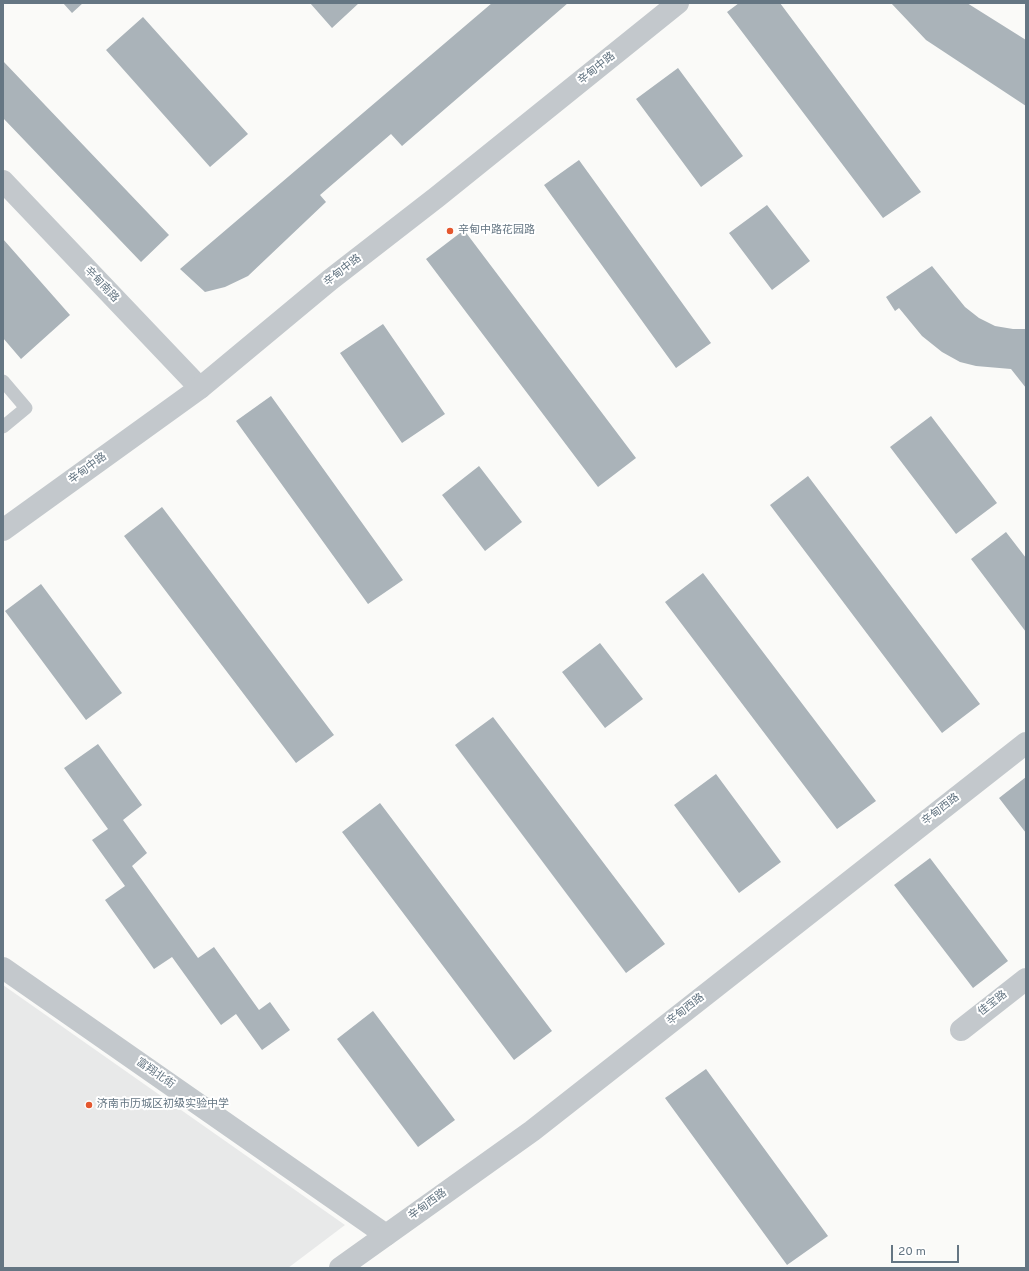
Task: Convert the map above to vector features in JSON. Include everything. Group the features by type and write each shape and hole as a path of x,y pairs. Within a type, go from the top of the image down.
{"street":[{"name":"辛甸中路","path":"3,530 200,388 330,280 437,197 678,3"},
{"name":"辛甸南路","path":"3,181 200,388"},
{"name":"辛甸西路","path":"340,1268 532,1131 1026,743"},
{"name":"富翔北街","path":"3,968 386,1235"},
{"name":"佳宝路","path":"961,1030 1026,978"}],"lane":[{"path":"3,381 26,408 3,427"}],"shaded area":[{"name":"济南市历城区初级实验中学","path":"3,985 345,1225 288,1268 3,1268"}],"building":[{"path":"63,3 83,3 72,13"},
{"path":"310,3 359,3 332,28"},
{"path":"492,3 568,3 402,146 391,134 320,195 326,202 248,276 225,287 205,292 180,269"},
{"path":"739,3 780,3 921,192 883,218 727,12"},
{"path":"891,3 967,3 1026,40 1026,106 926,40"},
{"path":"143,17 248,134 210,167 106,50"},
{"path":"3,61 169,235 141,262 3,118"},
{"path":"678,68 743,156 701,187 636,99"},
{"path":"579,160 711,343 676,368 544,185"},
{"path":"767,205 810,261 772,290 729,233"},
{"path":"464,230 636,458 598,487 426,259"},
{"path":"3,239 70,315 21,359 3,338"},
{"path":"932,266 965,307 979,318 995,326 1013,329 1026,329 1026,388 1011,369 976,366 960,362 942,352 922,336 899,308 895,311 886,297"},
{"path":"383,324 445,414 402,443 340,353"},
{"path":"271,396 403,580 368,604 236,421"},
{"path":"931,416 997,503 956,534 890,447"},
{"path":"479,466 522,522 485,551 442,495"},
{"path":"808,476 980,704 942,733 770,505"},
{"path":"162,507 334,735 296,763 124,536"},
{"path":"1006,532 1026,558 1026,632 971,559"},
{"path":"703,573 876,801 837,829 665,602"},
{"path":"41,584 122,693 86,720 5,611"},
{"path":"600,643 643,699 605,728 562,672"},
{"path":"493,717 665,944 626,973 455,745"},
{"path":"98,744 142,805 123,820 147,853 132,866 198,958 214,947 259,1010 270,1002 290,1030 262,1050 236,1014 221,1025 172,957 154,969 105,900 125,886 92,840 108,829 64,768"},
{"path":"716,774 781,862 739,893 674,805"},
{"path":"1026,777 1026,833 999,798"},
{"path":"380,803 552,1031 514,1060 342,832"},
{"path":"930,858 1008,961 973,988 894,885"},
{"path":"373,1011 455,1120 418,1147 337,1039"},
{"path":"706,1069 828,1236 787,1265 665,1098"}],"place":[{"name":"辛甸中路花园路","path":"450,231"},
{"name":"济南市历城区初级实验中学","path":"89,1105"}]}
